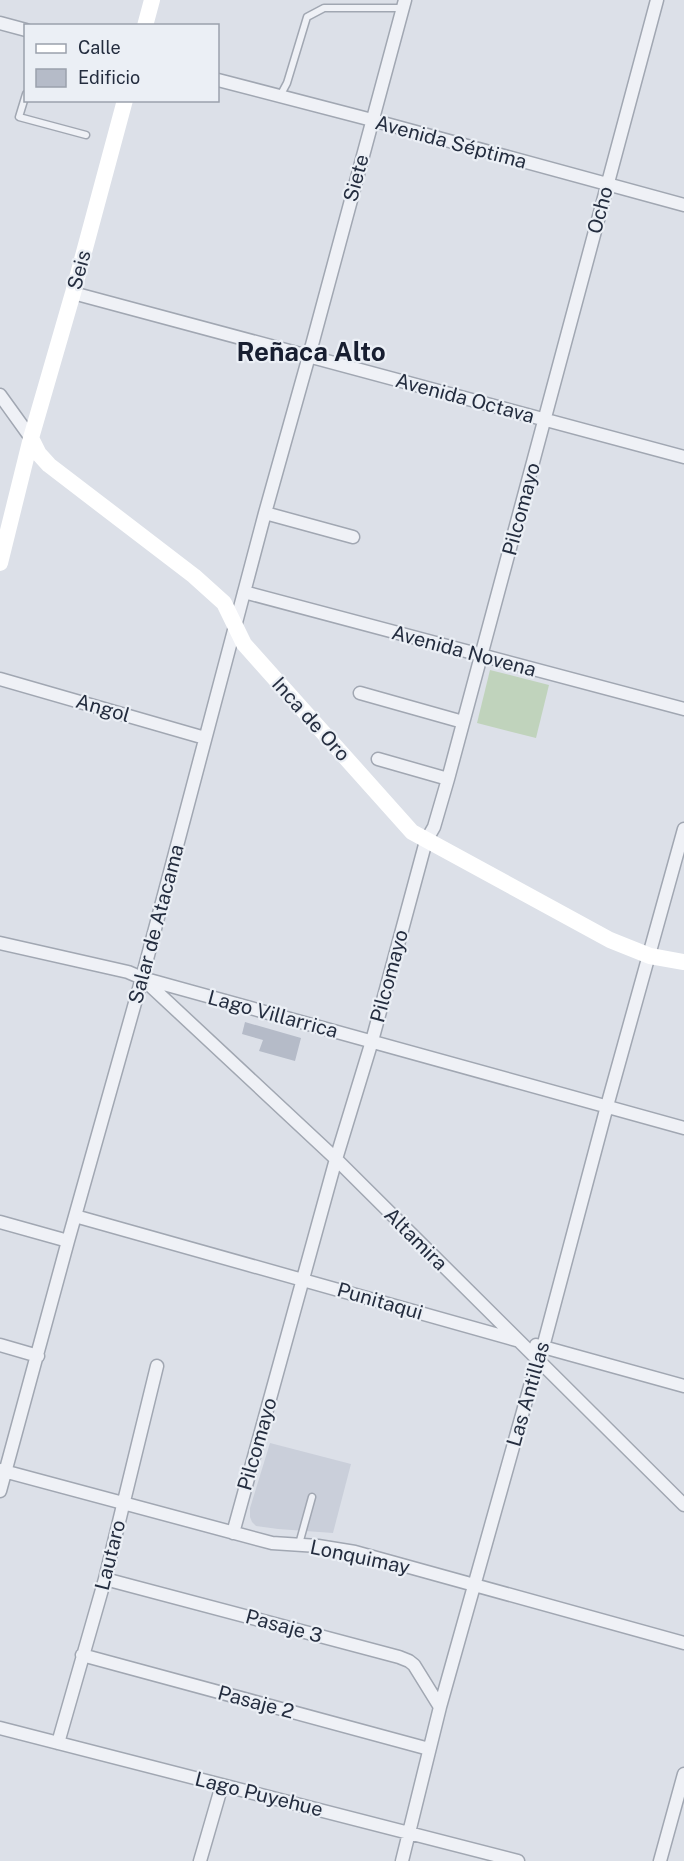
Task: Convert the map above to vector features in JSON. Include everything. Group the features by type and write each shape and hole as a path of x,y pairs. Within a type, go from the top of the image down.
{"street":[{"path":"146,24 152,0"},
{"name":"Ocho","path":"545,420 657,0"},
{"name":"Siete","path":"309,356 404,4"},
{"path":"0,23 24,29"},
{"name":"Avenida Séptima","path":"219,80 684,205"},
{"name":"Seis","path":"0,563 6,513 31,438 73,293 124,102"},
{"name":"Avenida Octava","path":"73,293 684,457"},
{"name":"Salar de Atacama","path":"0,1491 3,1471 38,1356 142,978 309,356"},
{"name":"Inca de Oro","path":"0,395 31,438 39,454 49,465 194,576 224,603 244,644 412,832 610,940 650,956 684,962"},
{"name":"Pilcomayo","path":"233,1533 336,1160 372,1041 426,840 434,827 448,779 545,420"},
{"path":"265,513 353,537"},
{"name":"Avenida Novena","path":"244,592 684,709"},
{"name":"Angol","path":"0,679 205,738"},
{"path":"360,693 463,722"},
{"path":"378,759 448,779"},
{"name":"Las Antillas","path":"402,1861 440,1707 684,829"},
{"name":"Lago Villarrica","path":"0,943 128,972 142,978 684,1128"},
{"name":"Altamira","path":"142,978 336,1160 517,1340"},
{"name":"Punitaqui","path":"75,1216 517,1340 540,1353 684,1386"},
{"path":"0,1222 68,1241"},
{"path":"0,1345 38,1356"},
{"path":"540,1353 684,1505"},
{"name":"Lautaro","path":"58,1743 105,1579 157,1366"},
{"name":"Lonquimay","path":"3,1471 272,1543 355,1552 684,1643"},
{"name":"Pasaje 3","path":"105,1579 399,1657 414,1665 440,1707"},
{"name":"Pasaje 2","path":"82,1655 429,1749"},
{"name":"Lago Puyehue","path":"0,1728 518,1861"},
{"path":"660,1861 684,1774"},
{"path":"201,1861 222,1785"}],"lane":[{"path":"280,96 287,84 307,17 324,8 404,4"},
{"path":"24,101 19,117 86,135"},
{"path":"299,1545 312,1497"}],"shaded area":[{"path":"270,1443 351,1464 333,1533 278,1529 256,1526 252,1522 250,1508"}],"green space":[{"path":"490,670 549,685 536,738 477,723"}],"building":[{"path":"245,1022 301,1038 295,1061 259,1051 263,1040 242,1034"}],"district":[{"name":"Reñaca Alto","path":"311,351"}]}
